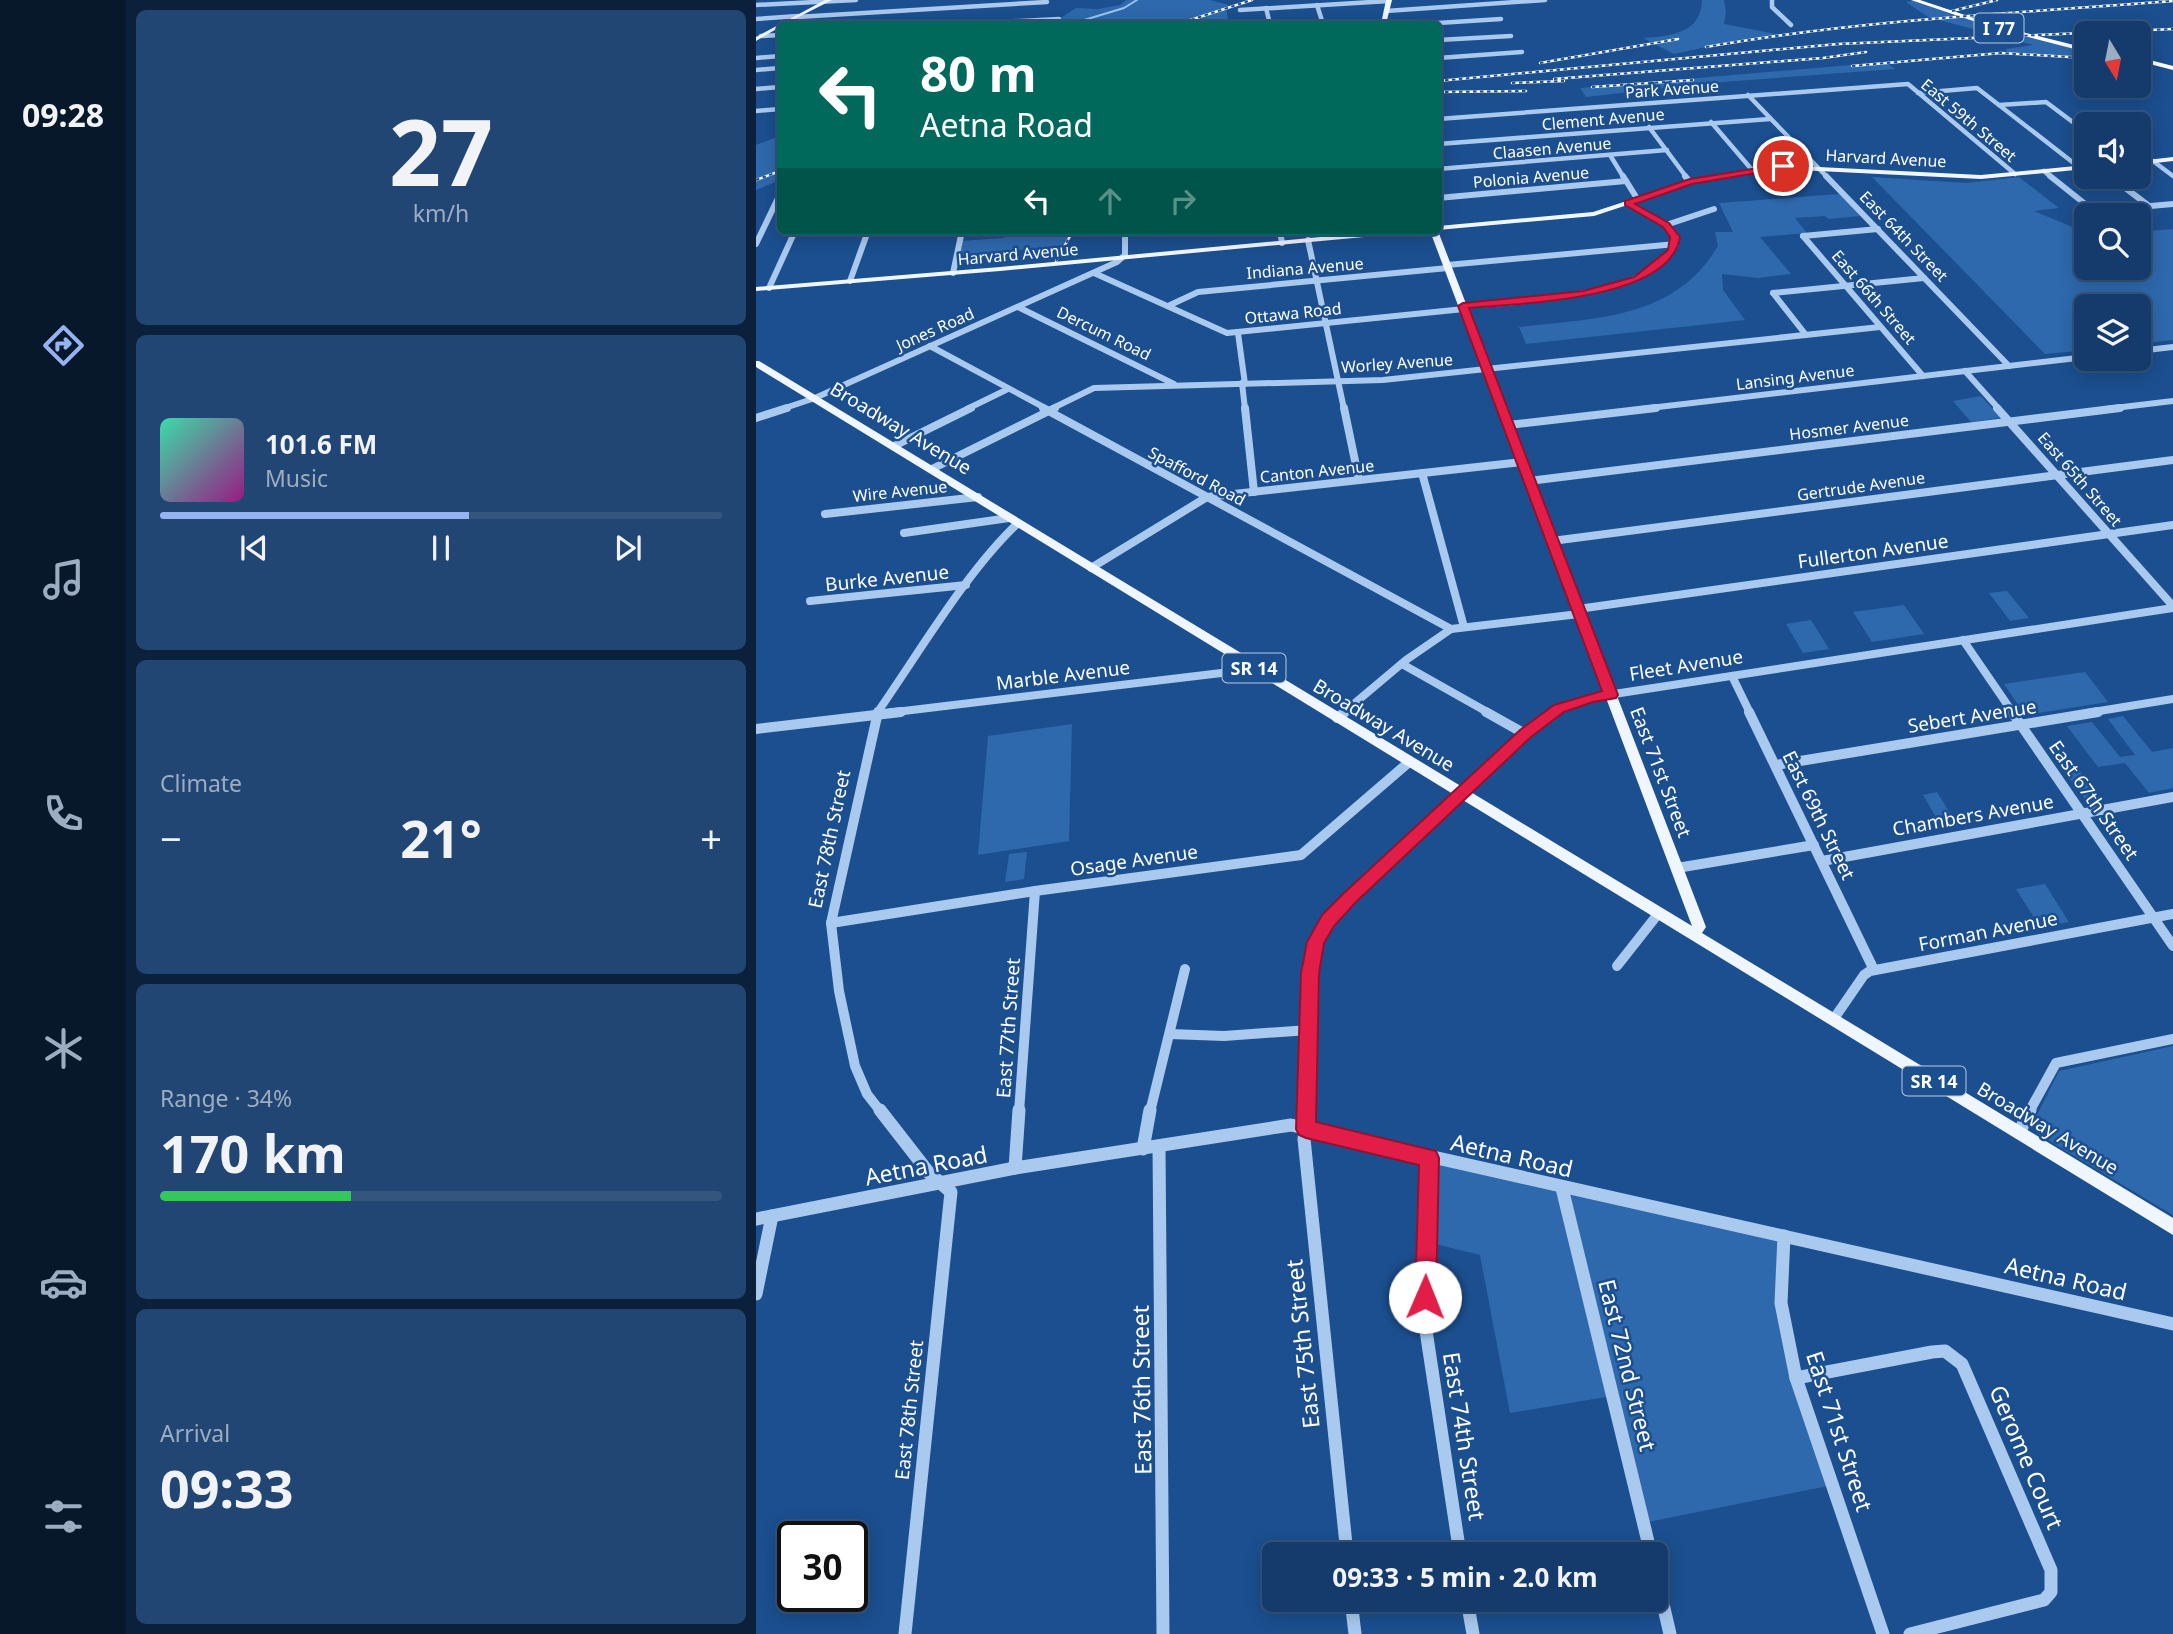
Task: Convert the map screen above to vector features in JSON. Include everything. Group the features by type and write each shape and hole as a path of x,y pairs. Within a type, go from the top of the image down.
{"highway":[{"name":"I 77","path":"1914,0 1996,27 2074,46"},
{"name":"I 77","path":"1928,1 2074,45"},
{"path":"2151,64 2173,69"}],"main road":[{"path":"1384,21 1389,0"},
{"path":"789,21 827,1"},
{"path":"758,36 777,27"},
{"path":"2153,161 2173,159"},
{"name":"Harvard Avenue","path":"1442,229 1594,214 1690,182 1783,166 1980,177 2074,169"},
{"name":"Harvard Avenue","path":"756,289 1122,258 1343,235"},
{"name":"East 71st Street","path":"1438,235 1699,927 1694,934"},
{"name":"Broadway Avenue","path":"756,363 2173,1227"}],"street":[{"path":"756,5 856,0"},
{"path":"1240,10 1389,0"},
{"path":"1386,10 1545,0"},
{"path":"1772,0 1772,7 1791,25"},
{"path":"756,19 1047,2"},
{"path":"1317,5 1322,21"},
{"path":"1266,8 1269,21"},
{"path":"1019,21 1059,19"},
{"path":"1442,23 1501,19"},
{"path":"758,36 777,35"},
{"path":"1442,40 1511,36"},
{"path":"1442,58 1522,52"},
{"path":"756,58 777,57"},
{"path":"756,70 777,68"},
{"name":"East 59th Street","path":"1908,84 2015,174"},
{"name":"Park Avenue","path":"1442,119 1908,84"},
{"path":"756,89 777,87"},
{"path":"1918,93 1978,88 2074,161"},
{"name":"East 64th Street","path":"1748,96 2010,366"},
{"path":"1999,105 2046,102 2074,123"},
{"path":"756,111 777,109"},
{"name":"Clement Avenue","path":"1442,144 1770,119"},
{"path":"1711,122 1753,171"},
{"path":"1649,127 1690,182"},
{"name":"Claasen Avenue","path":"1442,169 1667,150"},
{"path":"1609,155 1638,200"},
{"path":"2153,161 2173,176"},
{"path":"2044,171 2084,203"},
{"name":"Polonia Avenue","path":"1442,198 1626,181"},
{"path":"2127,189 2145,203"},
{"path":"1628,203 1666,225 1676,243"},
{"path":"2151,206 2173,204"},
{"path":"756,244 777,205"},
{"path":"1666,225 1714,209"},
{"name":"East 66th Street","path":"1878,229 1803,236 1923,376"},
{"path":"769,288 793,235"},
{"path":"850,281 867,235"},
{"path":"953,273 961,235"},
{"path":"1122,258 1125,255 1125,235"},
{"path":"1281,235 1282,243"},
{"path":"1308,240 1359,480"},
{"name":"Indiana Avenue","path":"1168,306 1198,292 1676,243"},
{"name":"Ottawa Road","path":"1094,273 1227,332 1238,333 1583,293 1623,285 1648,273 1667,257 1676,243"},
{"name":"Jones Road","path":"756,418 815,398 1122,258"},
{"path":"1806,335 1773,293 1924,278"},
{"name":"Dercum Road","path":"1018,307 1177,385"},
{"name":"Worley Avenue","path":"932,469 1090,389 1338,381 1487,370 1880,327"},
{"path":"1238,333 1254,492"},
{"name":"Spafford Road","path":"930,346 1451,629"},
{"path":"2151,350 2173,347"},
{"name":"Lansing Avenue","path":"1508,425 2074,358"},
{"name":"East 65th Street","path":"1965,371 2173,607"},
{"path":"894,446 1008,389"},
{"name":"Hosmer Avenue","path":"1529,481 2173,401"},
{"name":"Gertrude Avenue","path":"1552,541 2173,460"},
{"name":"Canton Avenue","path":"1091,568 1207,497 1522,462"},
{"path":"1422,473 1464,627"},
{"name":"Wire Avenue","path":"825,514 978,497"},
{"path":"904,533 1014,521"},
{"name":"East 78th Street","path":"905,1634 951,1192 929,1173 867,1094 855,1066 839,991 831,923 876,715 1014,521"},
{"name":"Fullerton Avenue","path":"1337,718 1441,633 1451,629 2173,525"},
{"name":"Burke Avenue","path":"810,601 966,585"},
{"name":"Fleet Avenue","path":"1306,1129 1311,962 1316,942 1328,920 1525,733 1559,708 1591,697 2173,607"},
{"name":"East 67th Street","path":"1963,640 2173,946"},
{"path":"1402,664 1525,733"},
{"name":"Marble Avenue","path":"756,729 1255,669"},
{"name":"East 69th Street","path":"1732,676 1874,970"},
{"name":"Sebert Avenue","path":"1776,765 2173,699"},
{"name":"Osage Avenue","path":"831,923 1035,891 1301,855 1408,763"},
{"name":"Chambers Avenue","path":"1822,861 2173,797"},
{"path":"1677,868 1814,845"},
{"name":"East 77th Street","path":"1015,1168 1035,891"},
{"path":"1617,966 1658,914"},
{"name":"Forman Avenue","path":"1874,970 2173,914"},
{"path":"1143,1149 1185,969"},
{"path":"1833,1020 1864,975 1874,970"},
{"path":"1170,1034 1224,1036 1309,1030"},
{"path":"2019,1133 2052,1066 2056,1063 2173,1039"},
{"name":"Aetna Road","path":"756,1219 1015,1168 1291,1125 2173,1324"},
{"name":"East 75th Street","path":"1306,1129 1304,1139 1346,1542"},
{"name":"East 76th Street","path":"1159,1146 1163,1634"},
{"name":"East 74th Street","path":"1429,1158 1424,1324 1458,1542"},
{"name":"East 72nd Street","path":"1562,1188 1648,1542"},
{"path":"756,1294 772,1216"},
{"name":"East 71st Street","path":"1784,1236 1782,1304 1796,1378 1883,1634"},
{"name":"Gerome Court","path":"1796,1378 1932,1352 1945,1351 1962,1364 2051,1570 2051,1592 2044,1600 1910,1634"},
{"path":"1352,1612 1355,1634"},
{"path":"1469,1612 1473,1634"},
{"path":"1665,1612 1670,1634"}],"shaded area":[{"path":"1126,0 1210,0 1229,5 1226,7 1228,19 1223,21 1040,21 1059,19 1076,8 1098,9 1120,5"},
{"path":"1702,0 1724,0 1724,24 1781,35 1738,40 1674,54 1643,38 1673,34 1690,26 1696,20"},
{"path":"1915,0 1960,16 2074,47 2074,58 2006,54 2006,49 2033,45 1928,17 1906,2"},
{"path":"1886,62 1895,69 1710,83 1586,97 1580,88"},
{"path":"777,137 777,181 756,190 756,145"},
{"path":"1872,177 1966,183 2019,177 2059,208 2034,211 2074,228 2074,280 2151,280 2151,231 2173,229 2173,340 2151,343 2151,294 2074,294 2074,351 2045,354"},
{"path":"1840,194 1860,216 1795,218 1807,233 1760,237 1791,274 1758,278 1722,274 1723,290 1745,320 1526,344 1519,327 1604,317 1630,311 1656,302 1679,289 1700,270 1718,246 1715,232 1733,232 1719,203"},
{"path":"1007,235 1071,235 1066,246 957,255 960,241 1004,238"},
{"path":"1981,396 1999,418 1971,422 1953,401"},
{"path":"2007,591 2029,618 2010,621 1989,593"},
{"path":"1904,605 1924,634 1872,642 1853,612"},
{"path":"1811,620 1829,649 1803,653 1786,624"},
{"path":"2085,672 2108,702 2025,715 2004,684"},
{"path":"2123,716 2152,752 2173,748 2173,788 2149,793 2125,763 2098,767 2067,726 2092,722 2120,757 2135,755 2108,719"},
{"path":"1072,724 1069,841 978,855 988,736"},
{"path":"2073,762 2101,801 2088,803 2058,763"},
{"path":"1937,792 1958,826 1943,829 1923,795"},
{"path":"1027,852 1024,879 1005,882 1009,854"},
{"path":"2045,884 2069,922 2040,927 2016,889"},
{"path":"2173,1046 2173,1215 2038,1134 2032,1125 2059,1071"},
{"path":"1429,1158 1784,1236 1781,1303 1833,1485 1643,1523 1612,1396 1510,1413 1480,1255 1427,1242"}],"waterway":[{"path":"1081,21 1124,8 1137,0"}],"railway":[{"path":"1187,21 1252,0"},
{"path":"1952,11 1997,0"},
{"path":"1706,47 1880,24 2173,1"},
{"path":"1442,81 1838,44 2173,29"},
{"path":"1540,63 1678,39"},
{"path":"1554,79 1823,58 1866,52"},
{"path":"1852,66 2001,53 2074,57"},
{"path":"1592,87 1693,80"},
{"path":"1512,83 1564,81"},
{"path":"1442,92 1526,91"},
{"path":"756,180 777,172"},
{"path":"1056,261 1071,235"}],"route":[{"path":"1425,1297 1429,1158 1306,1129 1310,973 1316,942 1328,920 1525,733 1559,708 1591,697 1611,695 1463,306 1605,290 1638,279 1667,257 1676,243 1672,231 1666,225 1628,203 1690,182 1783,166"}]}
